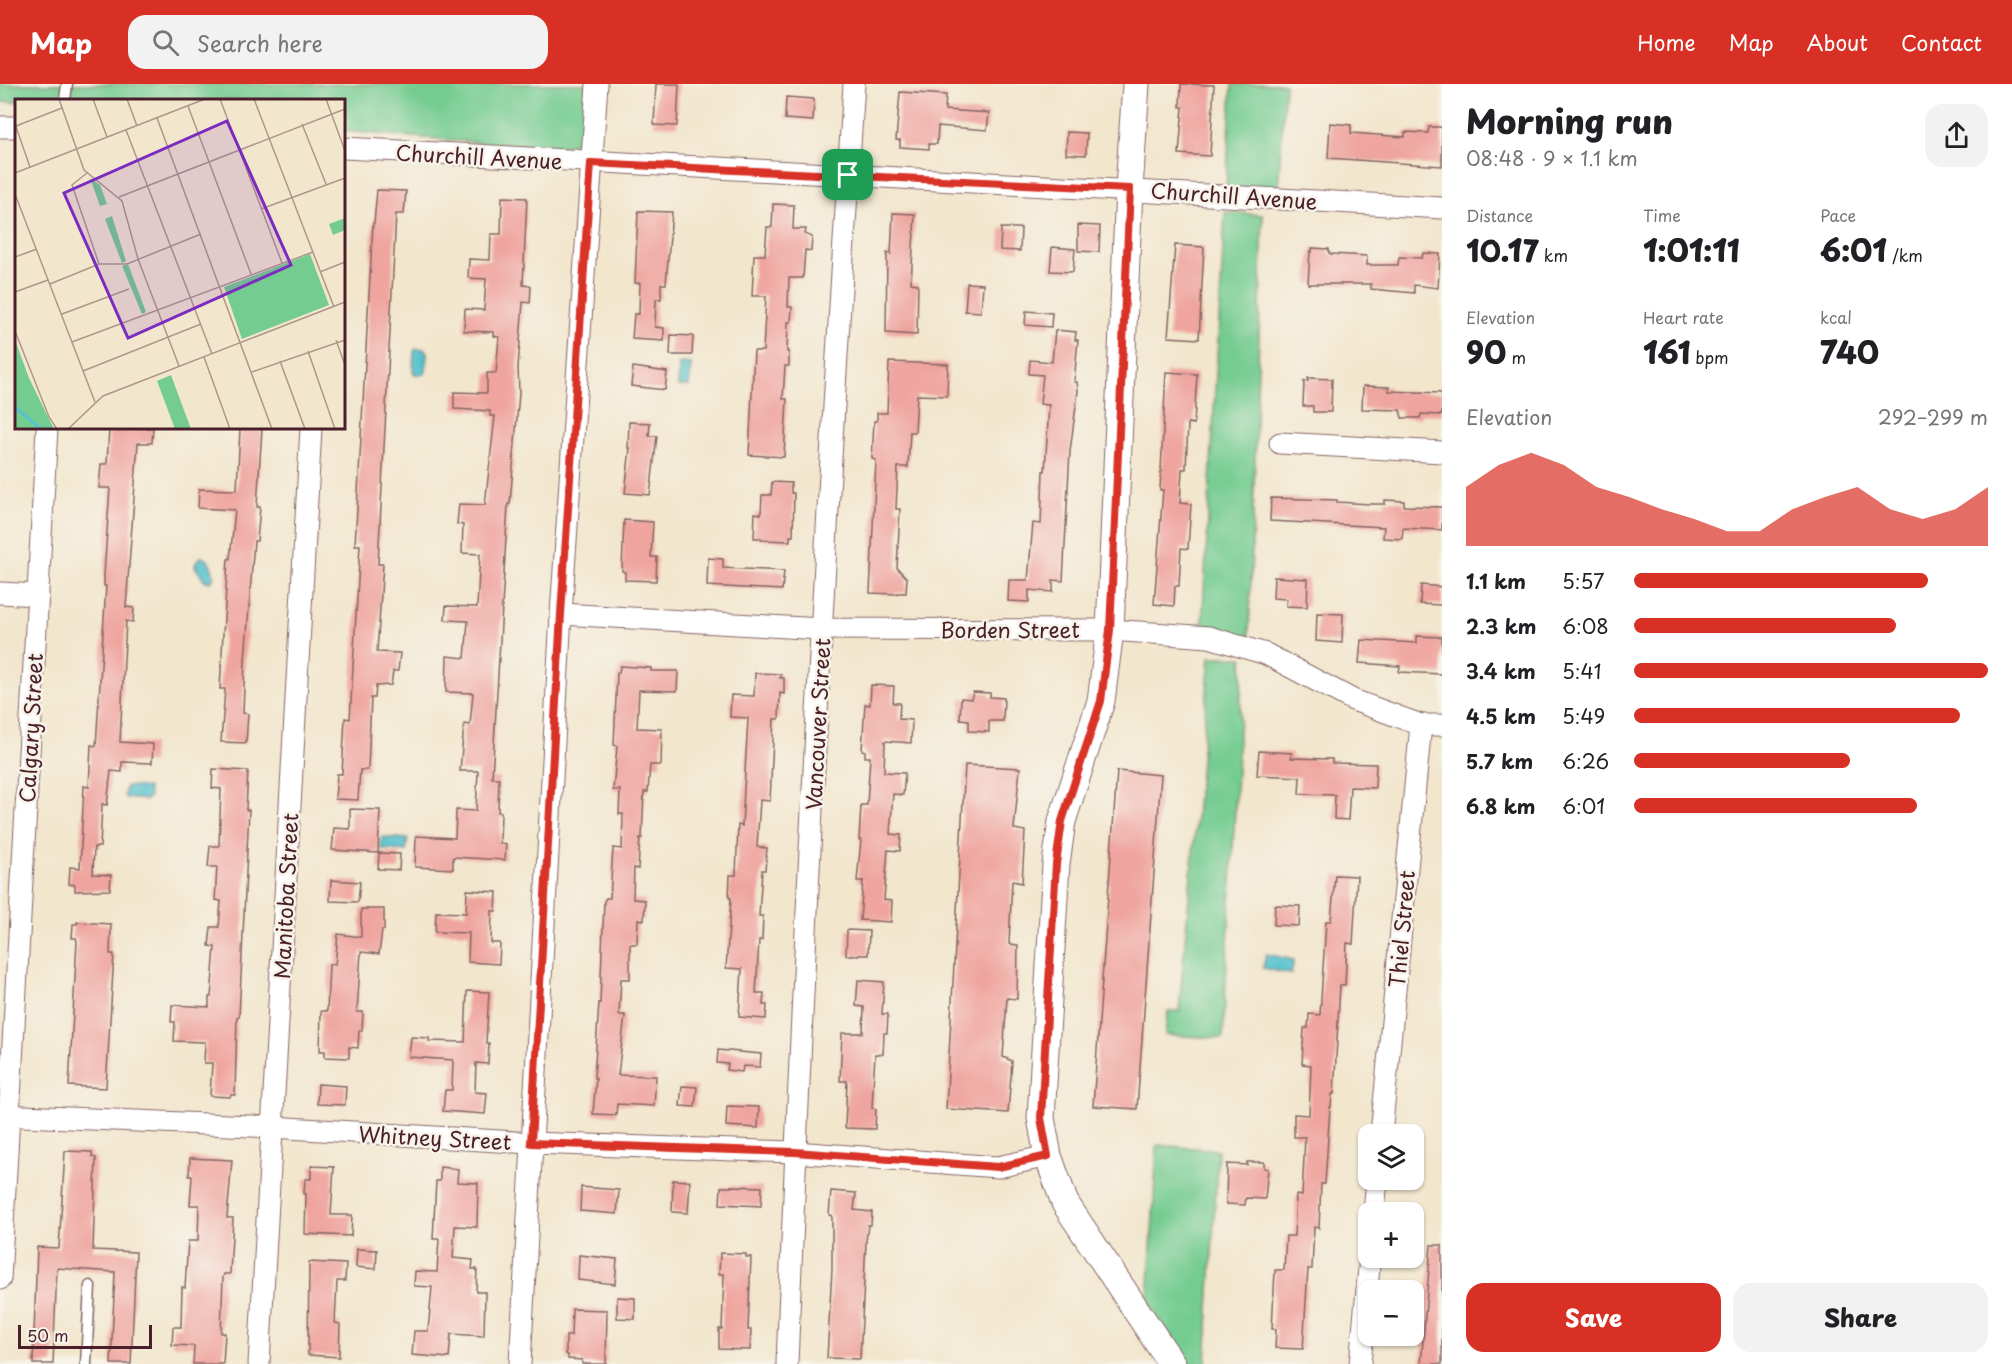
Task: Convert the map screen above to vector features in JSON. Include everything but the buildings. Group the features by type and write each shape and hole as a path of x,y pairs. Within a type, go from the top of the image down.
{"street":[{"path":"520,1364 561,614 597,84"},
{"name":"Vancouver Street","path":"787,1364 795,1152 822,629 854,84"},
{"path":"1136,84 1110,630 1101,701 1062,821 1056,864 1041,1118 1048,1156 1065,1203 1172,1364"},
{"path":"0,127 15,128"},
{"name":"Churchill Avenue","path":"345,148 591,163 1130,189 1442,208"},
{"name":"Calgary Street","path":"0,1279 5,1115 47,429"},
{"name":"Manitoba Street","path":"259,1364 311,429"},
{"path":"1280,443 1442,452"},
{"path":"0,593 38,595"},
{"name":"Borden Street","path":"561,614 822,629 1110,630 1209,637 1266,654 1353,700 1420,725 1442,725"},
{"name":"Thiel Street","path":"1383,1124 1420,725"},
{"name":"Whitney Street","path":"5,1115 531,1143 795,1152 998,1167 1048,1156"},
{"path":"1360,1364 1369,1268"}],"lane":[{"path":"66,99 67,84"},
{"path":"86,1364 90,1286"}],"green space":[{"path":"0,84 587,84 585,129 574,143 554,149 345,131 345,99 15,99 15,102 0,102"},
{"path":"1232,84 1285,84 1278,192 1226,190"},
{"path":"1225,212 1263,215 1249,636 1202,627"},
{"path":"1210,657 1243,657 1223,1038 1165,1035 1168,1011 1179,1011"},
{"path":"1157,1145 1218,1150 1206,1364 1187,1364 1148,1302"}],"water":[{"path":"416,349 424,349 427,352 426,372 421,375 413,372"},
{"path":"679,363 691,364 689,386 678,386"},
{"path":"201,557 209,561 214,576 211,582 204,580 195,566"},
{"path":"126,786 148,788 149,797 146,800 126,798 124,796"},
{"path":"382,837 408,839 406,851 381,849"},
{"path":"1266,954 1294,960 1291,974 1263,968"}],"route":[{"path":"591,163 848,175 1130,189 1110,630 1101,701 1062,821 1056,864 1041,1118 1048,1156 998,1167 795,1152 531,1143 561,614 591,163"}]}
